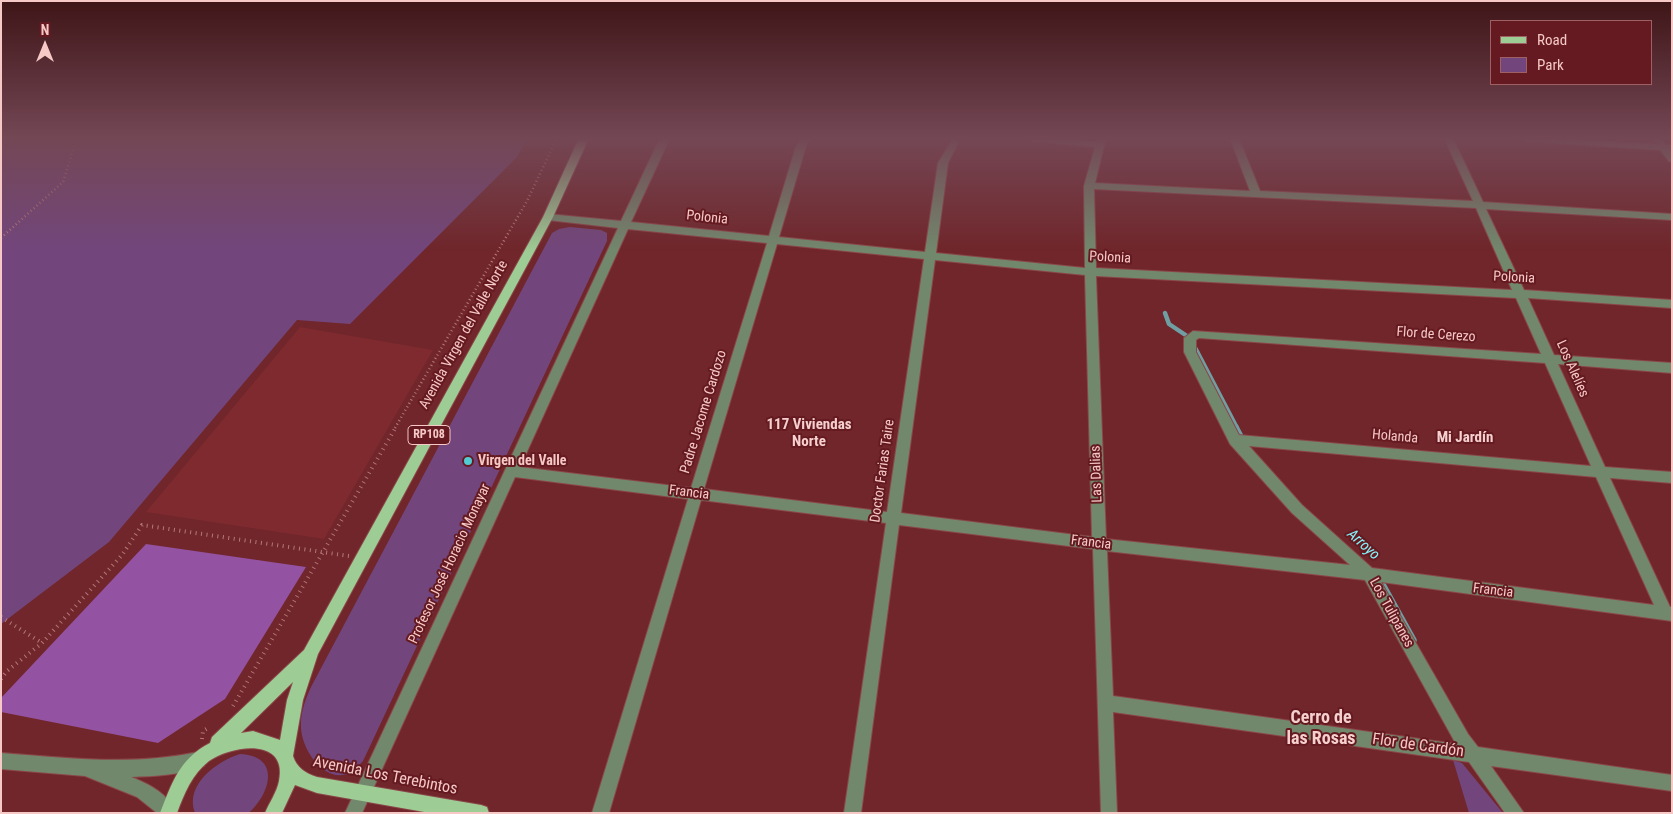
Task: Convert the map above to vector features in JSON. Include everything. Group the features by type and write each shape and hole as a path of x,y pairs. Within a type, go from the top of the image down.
{"main road":[{"name":"Avenida Virgen del Valle Norte","path":"287,762 295,700 311,652 548,217 567,176"},
{"name":"Avenida Virgen del Valle Norte","path":"203,756 240,724 311,652"},
{"name":"RP108","path":"168,813 177,785 203,756 226,743 245,738 262,738 276,745 287,762 287,784 280,802 273,813"},
{"name":"Avenida Los Terebintos","path":"287,762 300,779 317,785 481,813"}],"street":[{"name":"Profesor José Horacio Monayar","path":"353,813 647,176"},
{"name":"Padre Jacome Cardozo","path":"600,813 792,176"},
{"name":"Doctor Farias Taire","path":"852,813 941,176"},
{"name":"Las Dalias","path":"1092,176 1089,186 1088,208 1108,813"},
{"path":"1249,176 1256,194"},
{"name":"Los Alelíes","path":"1466,176 1551,358 1600,471 1668,613"},
{"path":"1089,186 1479,205 1672,217"},
{"name":"Polonia","path":"548,217 1091,272 1520,294 1672,304"},
{"name":"Flor de Cerezo","path":"1197,334 1672,368"},
{"name":"Los Tulipanes","path":"1197,334 1190,338 1190,352 1235,440 1297,509 1369,574 1471,754 1516,813"},
{"name":"Holanda","path":"1235,440 1672,478"},
{"name":"Francia","path":"511,471 1100,544 1369,574 1668,613"},
{"name":"Flor de Cardón","path":"1105,703 1672,783"},
{"path":"1,761 147,768 177,765 203,756"},
{"path":"72,765 144,790 158,799 168,813"}],"path":[{"path":"1,238 63,182 65,176"},
{"path":"232,708 527,201 539,176"},
{"path":"1,679 7,671 42,643 122,555 142,525 362,558"},
{"path":"1,617 42,643"}],"shaded area":[{"path":"300,327 433,350 324,539 146,512"},
{"path":"146,544 306,567 225,699 158,743 1,712 1,698"}],"green space":[{"path":"1,176 498,176 350,324 297,320 109,542 1,624"},
{"path":"570,227 601,230 607,233 607,241 363,761 352,772 342,775 333,774 317,764 302,737 301,718 309,692 552,233 559,229"},
{"path":"240,754 253,756 262,761 267,768 267,786 257,805 249,813 195,813 194,793 205,775 222,762"},
{"path":"1453,760 1462,763 1503,813 1469,813"}],"waterway":[{"name":"Arroyo","path":"1165,313 1169,324 1190,338 1237,428"},
{"name":"Arroyo","path":"1236,427 1243,440"},
{"name":"Arroyo","path":"1379,577 1414,640"}],"place":[{"name":"Virgen del Valle","path":"468,461"}],"district":[{"name":"117 Viviendas Norte","path":"809,434"},
{"name":"Mi Jardín","path":"1465,438"},
{"name":"Cerro de las Rosas","path":"1321,728"}]}
